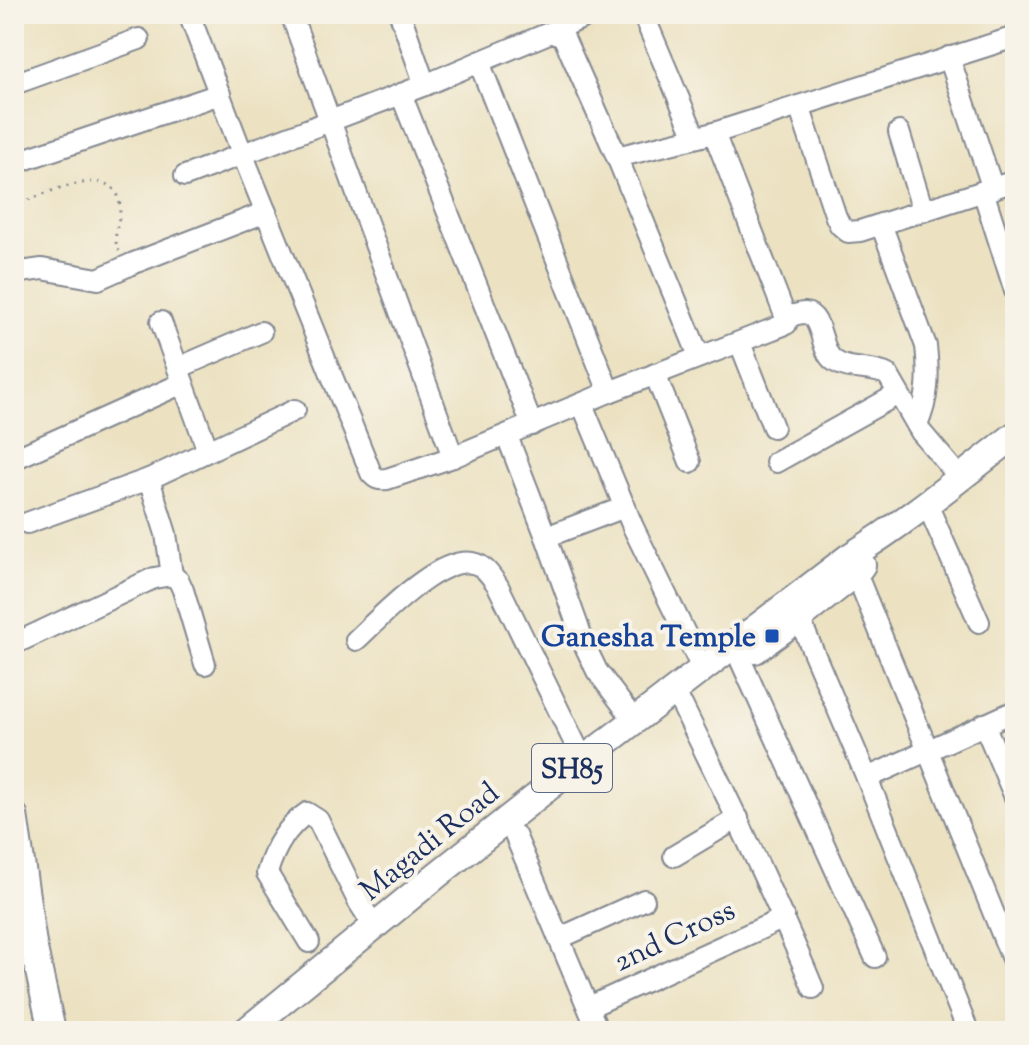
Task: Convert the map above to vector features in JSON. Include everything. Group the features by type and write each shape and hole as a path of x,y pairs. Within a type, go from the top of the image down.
{"main road":[{"name":"Magadi Road","path":"271,1031 374,926 634,720 849,557 927,504 1015,435"},
{"name":"Magadi Road","path":"246,1031 306,992 799,618 856,573 886,534"},
{"path":"14,815 33,944 52,1031"}],"street":[{"path":"189,14 242,153 375,478 380,480 507,436 699,356 784,326 787,321 705,135 643,14"},
{"path":"291,14 453,457"},
{"path":"400,14 425,85"},
{"path":"185,176 425,85 591,14"},
{"path":"549,33 558,33 570,48 699,356"},
{"path":"617,157 705,135 1015,37"},
{"path":"14,84 139,39"},
{"path":"949,57 1015,291"},
{"path":"479,62 609,392"},
{"path":"14,163 220,94"},
{"path":"401,94 532,425"},
{"path":"799,106 840,225 848,232 1015,181"},
{"path":"899,132 923,211"},
{"path":"14,273 42,269 98,279 266,212"},
{"path":"881,224 926,346 927,401 917,425"},
{"path":"786,318 801,314 815,319 828,355 834,361 888,375 917,425 960,478"},
{"path":"161,322 208,451"},
{"path":"14,459 261,332"},
{"path":"740,343 773,427"},
{"path":"655,374 690,462"},
{"path":"776,462 898,394"},
{"path":"582,404 625,507 702,668"},
{"path":"27,523 149,479 295,410"},
{"path":"507,436 585,646 597,671 634,720"},
{"path":"149,479 166,534 172,575 183,590 205,664"},
{"path":"927,504 979,622"},
{"path":"546,537 625,507"},
{"path":"356,640 440,569 459,563 477,564 498,586 583,760"},
{"path":"856,573 1015,966"},
{"path":"14,644 154,578 172,575"},
{"path":"799,618 968,1031"},
{"path":"741,661 875,957"},
{"path":"682,705 738,818 813,988"},
{"path":"867,778 1015,711"},
{"path":"984,724 1015,797"},
{"path":"309,942 267,873 272,855 293,823 307,813 318,820 358,901 374,926"},
{"path":"674,856 738,818"},
{"path":"515,835 598,1031"},
{"path":"560,938 644,900"},
{"name":"2nd Cross","path":"589,1007 784,918"}],"path":[{"path":"14,206 85,181 95,181 112,188 120,206 114,240 116,247 122,256 134,263"}],"place":[{"name":"Ganesha Temple","path":"772,636"}]}
